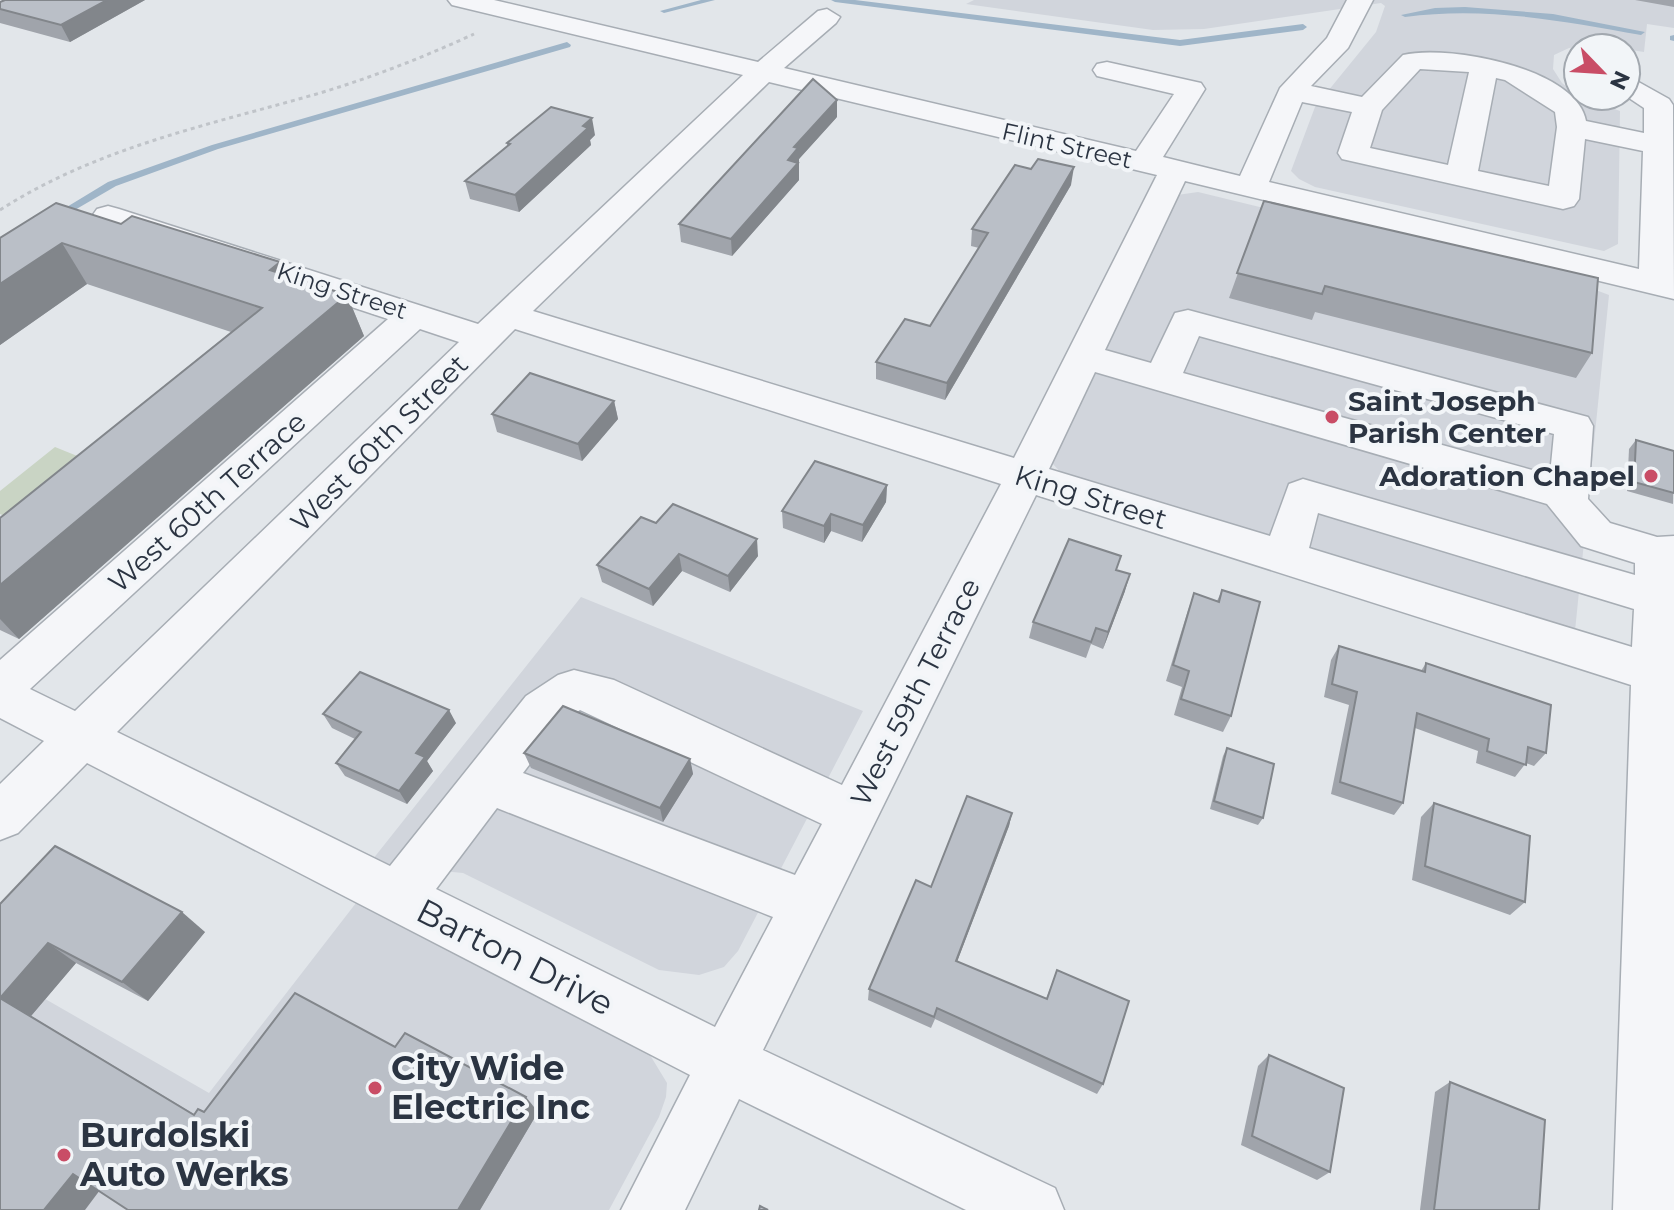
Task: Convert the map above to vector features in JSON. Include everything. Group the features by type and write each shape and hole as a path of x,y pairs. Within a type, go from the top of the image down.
{"street":[{"name":"Flint Street","path":"461,0 1665,286"},
{"path":"1250,189 1293,91 1338,42 1357,11 1360,0"},
{"name":"West 60th Street","path":"0,817 496,326 762,73 827,17"},
{"path":"1413,61 1455,61 1484,67 1514,73 1569,108 1572,127 1563,199 1353,153 1368,107 1413,61"},
{"path":"1461,177 1484,67"},
{"name":"West 59th Terrace","path":"652,1210 1025,477 1083,356 1191,89 1107,70"},
{"path":"1293,91 1368,107"},
{"path":"1642,94 1659,105 1665,286"},
{"path":"1572,127 1658,145"},
{"name":"King Street","path":"108,216 414,315 496,326 1025,477 1665,676"},
{"name":"West 60th Terrace","path":"0,688 414,315"},
{"path":"1162,379 1188,321 1574,426 1567,503 1596,535 1666,552 1665,676 1644,1210"},
{"path":"1083,356 1568,495"},
{"path":"1285,558 1303,494 1666,602"},
{"path":"398,898 543,710 574,689 597,694 853,814"},
{"name":"Barton Drive","path":"0,696 727,1063 1033,1210"},
{"path":"488,782 807,905"}],"path":[{"path":"0,210 57,176 165,135 414,61 464,40 510,12"}],"shaded area":[{"path":"974,0 1674,0 1674,28 1647,24 1644,52 1642,32 1562,32 1562,51 1554,55 1553,69 1562,83 1562,112 1620,112 1618,244 1604,251 1315,187 1291,171 1315,107 1376,32 1385,6 1381,3 1204,29 1153,30 966,4"},
{"name":"Saint Joseph Parish Center","path":"1198,192 1588,287 1609,295 1575,631 1065,477 1052,463 1051,449 1177,195"},
{"path":"581,597 863,711 738,951 724,967 699,975 659,970 463,873 369,864"},
{"path":"356,903 650,1055 667,1083 666,1097 659,1117 609,1210 0,1210 0,973 209,1093"}],"green space":[{"path":"55,447 102,466 31,527 0,514 0,491"}],"building":[{"path":"107,0 61,25 0,9 0,2"},
{"path":"813,79 837,100 794,147 798,148 788,160 798,163 731,239 679,224"},
{"path":"551,107 592,118 583,126 588,128 515,195 465,181 510,144 507,143"},
{"path":"1038,159 1074,167 947,383 876,362 905,319 930,326 988,233 972,229 1015,165 1031,169"},
{"name":"Saint Joseph Parish Center","path":"1264,201 1598,278 1592,353 1325,286 1322,294 1237,273"},
{"path":"56,203 121,224 132,216 280,262 270,270 347,295 0,585 0,518 262,308 62,243 0,284 0,238"},
{"path":"530,373 614,401 578,444 492,414"},
{"name":"Adoration Chapel","path":"1636,440 1674,451 1674,493 1634,482"},
{"path":"815,461 887,485 863,525 831,514 824,526 782,511"},
{"path":"673,504 757,539 728,576 679,554 649,589 597,565 641,517 656,523"},
{"path":"1069,539 1121,556 1116,570 1130,574 1108,632 1096,628 1091,642 1033,622"},
{"path":"1222,590 1260,602 1231,716 1181,699 1189,671 1173,665 1194,593 1219,602"},
{"path":"1339,646 1425,672 1426,663 1551,705 1546,753 1528,747 1526,765 1487,751 1489,739 1417,713 1403,803 1340,782 1357,692 1332,684"},
{"path":"360,672 449,710 416,753 425,757 399,791 336,763 361,732 323,714"},
{"path":"563,706 690,759 660,808 524,753"},
{"path":"1227,748 1274,764 1263,818 1214,801"},
{"path":"967,796 1012,813 956,961 1047,999 1057,970 1129,1001 1103,1084 937,1008 934,1017 869,989 916,880 931,887"},
{"path":"1434,803 1530,836 1525,902 1425,866"},
{"path":"55,846 182,912 122,982 48,943 0,998 0,904"},
{"path":"295,993 395,1047 405,1033 526,1097 458,1210 128,1210 73,1174 44,1210 0,1210 0,998 194,1115 198,1109 204,1112"},
{"path":"1269,1055 1344,1088 1330,1172 1252,1136"},
{"path":"1450,1082 1545,1120 1539,1210 1434,1210"}],"waterway":[{"path":"664,11 711,0"},
{"path":"835,0 1180,43 1303,27"},
{"path":"1405,15 1494,10 1641,32"},
{"path":"57,216 112,184 215,147 567,45"}],"place":[{"name":"Saint Joseph Parish Center","path":"1332,417"},
{"name":"Adoration Chapel","path":"1651,476"},
{"name":"City Wide Electric Inc","path":"375,1088"},
{"name":"Burdolski Auto Werks","path":"64,1155"}]}
